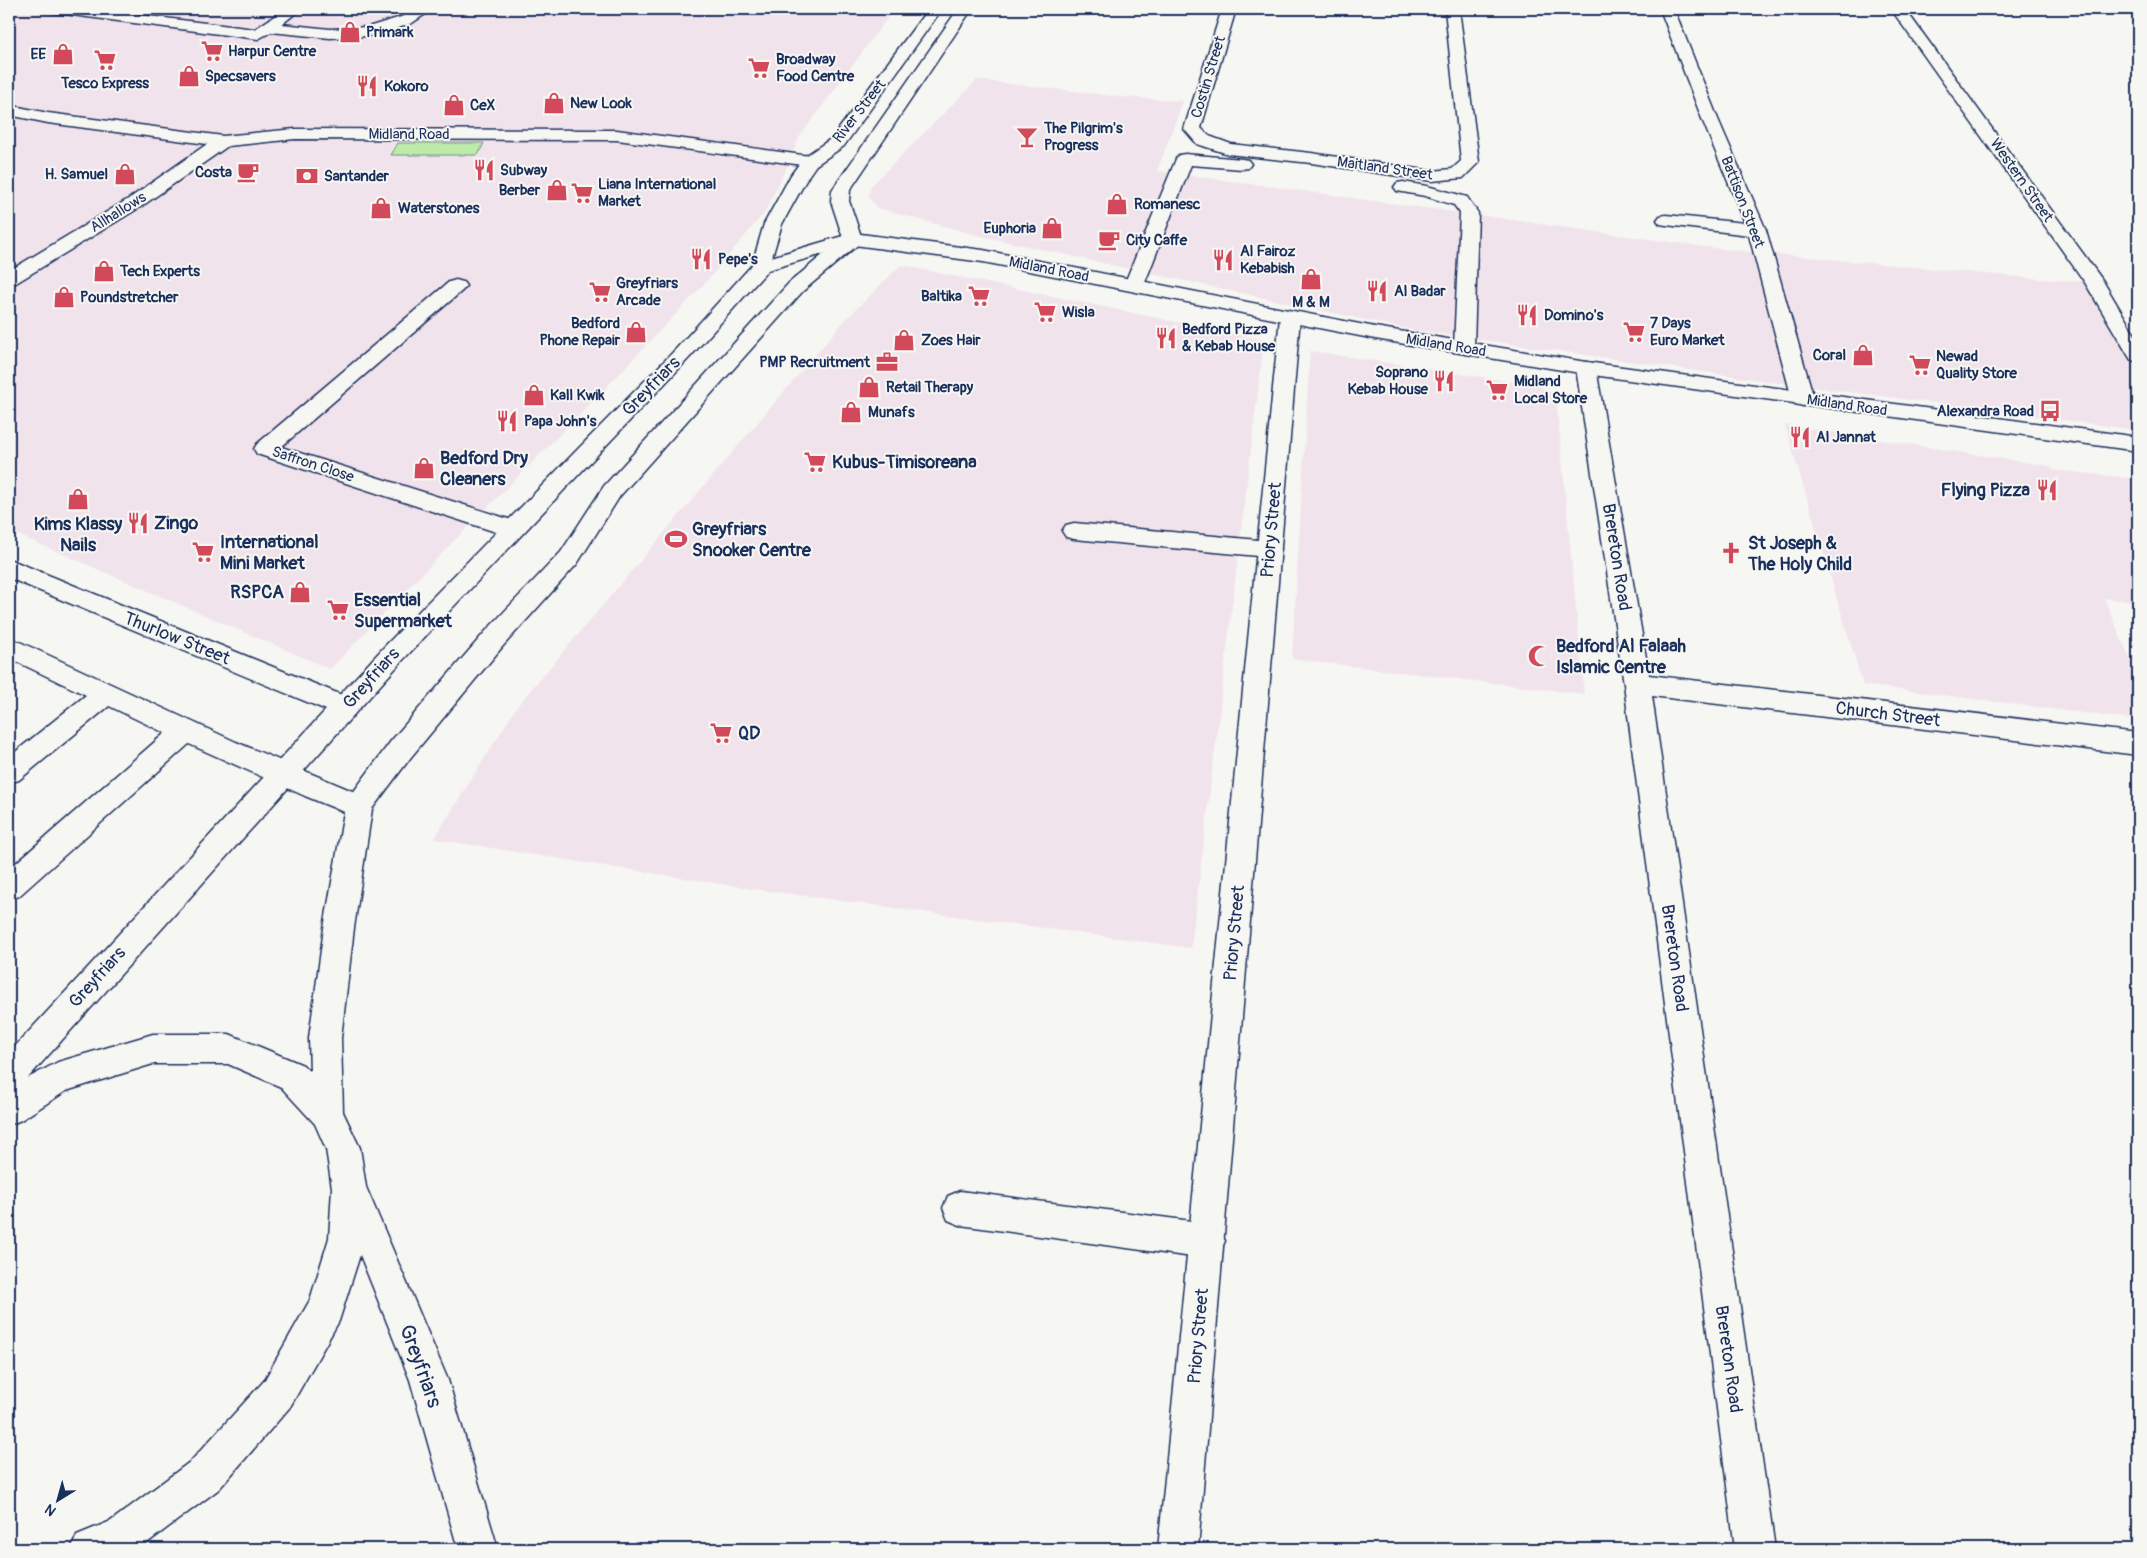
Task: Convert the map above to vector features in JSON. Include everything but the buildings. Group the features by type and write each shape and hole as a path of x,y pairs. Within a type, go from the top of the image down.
{"street":[{"path":"56,9 258,34 294,9"},
{"path":"162,22 182,9"},
{"path":"268,26 338,35 374,31 408,21 426,9"},
{"name":"River Street","path":"761,266 773,224 800,175 810,161 838,142 934,9"},
{"name":"River Street","path":"853,238 840,201 841,190 965,9"},
{"name":"Costin Street","path":"1203,140 1192,129 1229,9"},
{"name":"Maitland Street","path":"1203,140 1228,150 1311,158 1432,176 1457,174 1470,162 1452,9"},
{"name":"Battison Street","path":"1667,9 1710,119 1757,230 1804,400"},
{"name":"Western Street","path":"1898,9 2093,281 2138,356"},
{"name":"Midland Road","path":"9,110 48,118 223,141 295,134 617,135 810,161"},
{"name":"Allhallows","path":"9,279 136,202 223,141"},
{"name":"Maitland Street","path":"1134,285 1185,159 1271,167 1427,191 1460,201 1469,213 1464,347"},
{"path":"1666,220 1757,230"},
{"path":"326,1113 325,1038 339,928 360,806 401,749 494,639 570,558 612,491 796,287 853,238"},
{"name":"Midland Road","path":"761,266 853,238 983,256 1290,317 1586,368 1804,400 2138,444"},
{"name":"Greyfriars","path":"9,1076 345,707 683,353 761,266"},
{"name":"Saffron Close","path":"456,286 266,449 513,529"},
{"name":"Priory Street","path":"1178,1549 1290,317"},
{"name":"Brereton Road","path":"1586,368 1637,684 1755,1549"},
{"path":"1074,531 1269,550"},
{"name":"Thurlow Street","path":"9,568 345,707"},
{"path":"9,647 185,732 284,776 360,806"},
{"name":"Church Street","path":"1637,684 2138,744"},
{"path":"9,772 106,694"},
{"path":"9,887 185,732"},
{"path":"9,1109 58,1078 153,1049 229,1049 292,1076 326,1113 343,1148 349,1188 347,1238 326,1308 277,1394 205,1475 124,1536 91,1549"},
{"name":"Greyfriars","path":"349,1188 429,1380 478,1549"},
{"path":"960,1208 1207,1241"}],"shaded area":[{"path":"9,9 894,9 798,139 765,212 706,282 598,396 330,669 9,531"},
{"path":"977,80 1122,97 1183,101 1157,171 1721,249 2050,280 2093,281 2138,356 2138,430 1766,381 1408,329 969,233 877,208 869,197 871,186"},
{"path":"901,265 1264,340 1191,948 747,888 434,839 518,705 845,320"},
{"path":"1310,351 1540,386 1556,396 1584,694 1292,659"},
{"path":"1785,425 2050,466 2053,470 2138,479 2138,602 2104,598 2138,678 2138,720 1863,685"}],"green space":[{"path":"398,143 484,143 478,155 391,155"}],"place":[{"name":"Primark","path":"350,32"},
{"name":"Harpur Centre","path":"212,51"},
{"name":"EE","path":"63,54"},
{"name":"Tesco Express","path":"105,60"},
{"name":"Broadway Food Centre","path":"759,68"},
{"name":"Specsavers","path":"189,76"},
{"name":"Kokoro","path":"367,86"},
{"name":"New Look","path":"554,103"},
{"name":"CeX","path":"454,105"},
{"name":"The Pilgrim's Progress","path":"1027,137"},
{"name":"Subway","path":"484,170"},
{"name":"Costa","path":"248,172"},
{"name":"H. Samuel","path":"125,174"},
{"name":"Santander","path":"307,176"},
{"name":"Berber","path":"557,190"},
{"name":"Liana International Market","path":"582,193"},
{"name":"Romanesc","path":"1117,204"},
{"name":"Waterstones","path":"381,208"},
{"name":"Euphoria","path":"1052,228"},
{"name":"City Caffe","path":"1109,240"},
{"name":"Pepe's","path":"701,259"},
{"name":"Al Fairoz Kebabish","path":"1223,260"},
{"name":"Tech Experts","path":"104,271"},
{"name":"M & M","path":"1311,279"},
{"name":"Al Badar","path":"1377,291"},
{"name":"Greyfriars Arcade","path":"600,292"},
{"name":"Baltika","path":"979,296"},
{"name":"Poundstretcher","path":"64,297"},
{"name":"Wisla","path":"1045,312"},
{"name":"Domino's","path":"1527,315"},
{"name":"Bedford Phone Repair","path":"636,332"},
{"name":"7 Days Euro Market","path":"1634,332"},
{"name":"Bedford Pizza & Kebab House","path":"1166,338"},
{"name":"Zoes Hair","path":"904,340"},
{"name":"Coral","path":"1863,355"},
{"name":"PMP Recruitment","path":"887,362"},
{"name":"Newad Quality Store","path":"1920,365"},
{"name":"Soprano Kebab House","path":"1444,381"},
{"name":"Retail Therapy","path":"869,387"},
{"name":"Midland Local Store","path":"1497,390"},
{"name":"Kall Kwik","path":"534,395"},
{"name":"Alexandra Road","path":"2050,411"},
{"name":"Munafs","path":"851,412"},
{"name":"Papa John's","path":"507,421"},
{"name":"Al Jannat","path":"1800,437"},
{"name":"Kubus-Timisoreana","path":"815,462"},
{"name":"Bedford Dry Cleaners","path":"424,468"},
{"name":"Flying Pizza","path":"2047,490"},
{"name":"Kims Klassy Nails","path":"78,499"},
{"name":"Zingo","path":"138,523"},
{"name":"Greyfriars Snooker Centre","path":"676,539"},
{"name":"International Mini Market","path":"203,552"},
{"name":"St Joseph & The Holy Child","path":"1731,553"},
{"name":"RSPCA","path":"300,592"},
{"name":"Essential Supermarket","path":"338,610"},
{"name":"Bedford Al Falaah Islamic Centre","path":"1539,656"},
{"name":"QD","path":"721,733"}]}
